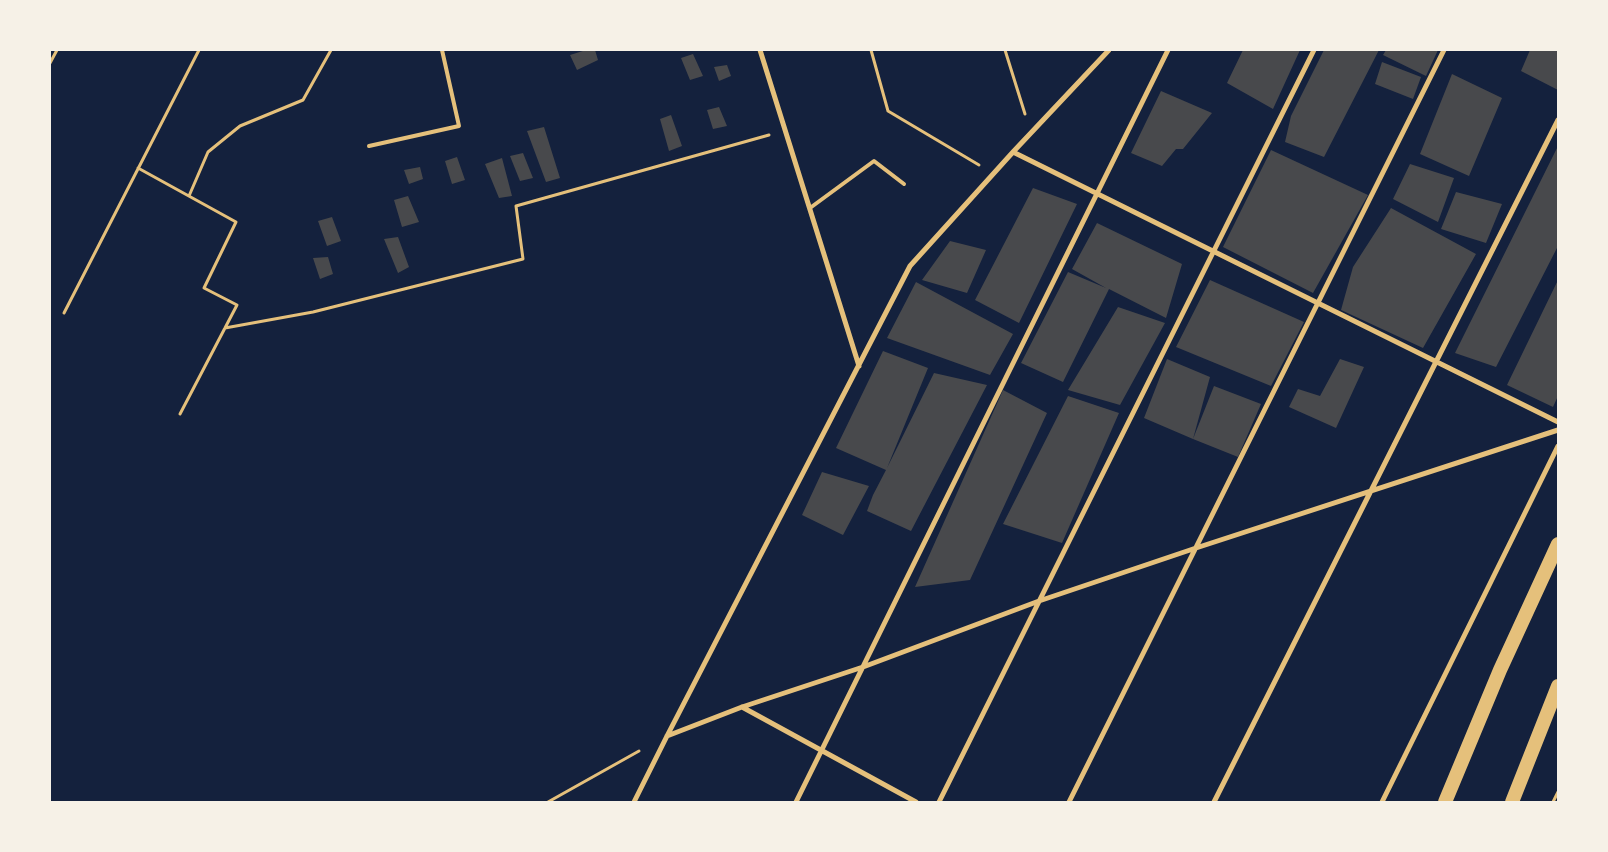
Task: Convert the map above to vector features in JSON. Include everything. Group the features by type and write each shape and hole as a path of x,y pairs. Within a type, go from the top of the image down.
{"highway":[{"path":"1445,802 1500,670 1558,544"},
{"path":"1512,802 1558,686"}],"street":[{"path":"760,50 859,366"},
{"path":"634,802 910,266 1030,133 1109,50"},
{"path":"796,802 1168,50"},
{"path":"939,802 1314,50"},
{"path":"1069,802 1444,50"},
{"path":"1214,802 1558,120"},
{"path":"1013,152 1558,422"},
{"path":"667,736 742,707 863,667 1039,601 1558,430"},
{"path":"1382,802 1558,446"},
{"path":"742,707 916,802"}],"lane":[{"path":"369,146 459,126 442,50"},
{"path":"810,208 874,161 904,184"}],"path":[{"path":"50,63 57,50"},
{"path":"64,313 199,50"},
{"path":"189,196 208,152 240,126 302,100 331,50"},
{"path":"871,50 888,111 994,173"},
{"path":"1005,50 1030,133"},
{"path":"225,328 312,312 523,259 516,206 785,130"},
{"path":"138,168 236,222 204,288 237,305 180,414"},
{"path":"548,802 667,736"},
{"path":"1553,802 1558,792"}],"building":[{"path":"586,50 595,50 598,60 577,70 570,55"},
{"path":"1243,50 1300,50 1273,109 1227,83"},
{"path":"1324,50 1379,50 1324,157 1285,142 1291,116"},
{"path":"1386,50 1438,50 1426,76 1383,55"},
{"path":"1530,50 1558,50 1558,90 1521,71"},
{"path":"693,54 703,76 690,80 681,58"},
{"path":"1382,62 1421,77 1413,99 1375,84"},
{"path":"727,65 731,76 719,81 714,67"},
{"path":"1452,74 1502,98 1469,176 1420,154"},
{"path":"1161,91 1212,113 1183,149 1176,149 1162,166 1131,153"},
{"path":"719,107 727,126 713,129 707,110"},
{"path":"671,115 682,146 669,151 660,119"},
{"path":"544,127 560,178 546,182 527,131"},
{"path":"1558,146 1558,246 1496,367 1455,353"},
{"path":"1271,150 1368,195 1313,293 1223,247"},
{"path":"523,153 533,178 520,181 510,156"},
{"path":"457,157 465,180 452,184 445,161"},
{"path":"502,158 512,196 499,198 485,164"},
{"path":"1410,164 1454,178 1438,222 1393,199"},
{"path":"420,167 423,179 409,184 404,170"},
{"path":"1033,188 1077,204 1019,323 975,300"},
{"path":"1456,192 1502,204 1486,243 1441,229"},
{"path":"408,196 419,222 402,227 394,200"},
{"path":"1391,208 1476,254 1423,348 1341,310 1353,267"},
{"path":"332,217 341,241 327,246 318,221"},
{"path":"1097,223 1182,264 1166,318 1109,289 1063,382 1021,363 1068,272 1106,288 1072,269"},
{"path":"398,237 409,267 398,273 384,239"},
{"path":"950,241 986,250 967,293 922,280"},
{"path":"328,257 333,274 320,279 313,258"},
{"path":"1210,280 1304,322 1271,386 1176,347"},
{"path":"1558,280 1558,396 1553,407 1507,385"},
{"path":"916,282 1013,334 990,375 887,338"},
{"path":"1118,307 1165,323 1120,405 1068,390"},
{"path":"883,351 928,368 887,468 934,373 987,385 911,531 867,511 886,470 836,448"},
{"path":"1167,359 1210,377 1193,439 1144,418"},
{"path":"1340,359 1364,367 1336,428 1289,407 1298,389 1320,396"},
{"path":"1214,386 1261,404 1238,457 1193,439"},
{"path":"1003,390 1047,413 970,580 915,587"},
{"path":"1068,396 1119,413 1062,543 1003,524"},
{"path":"822,472 869,486 843,535 802,515"}]}
